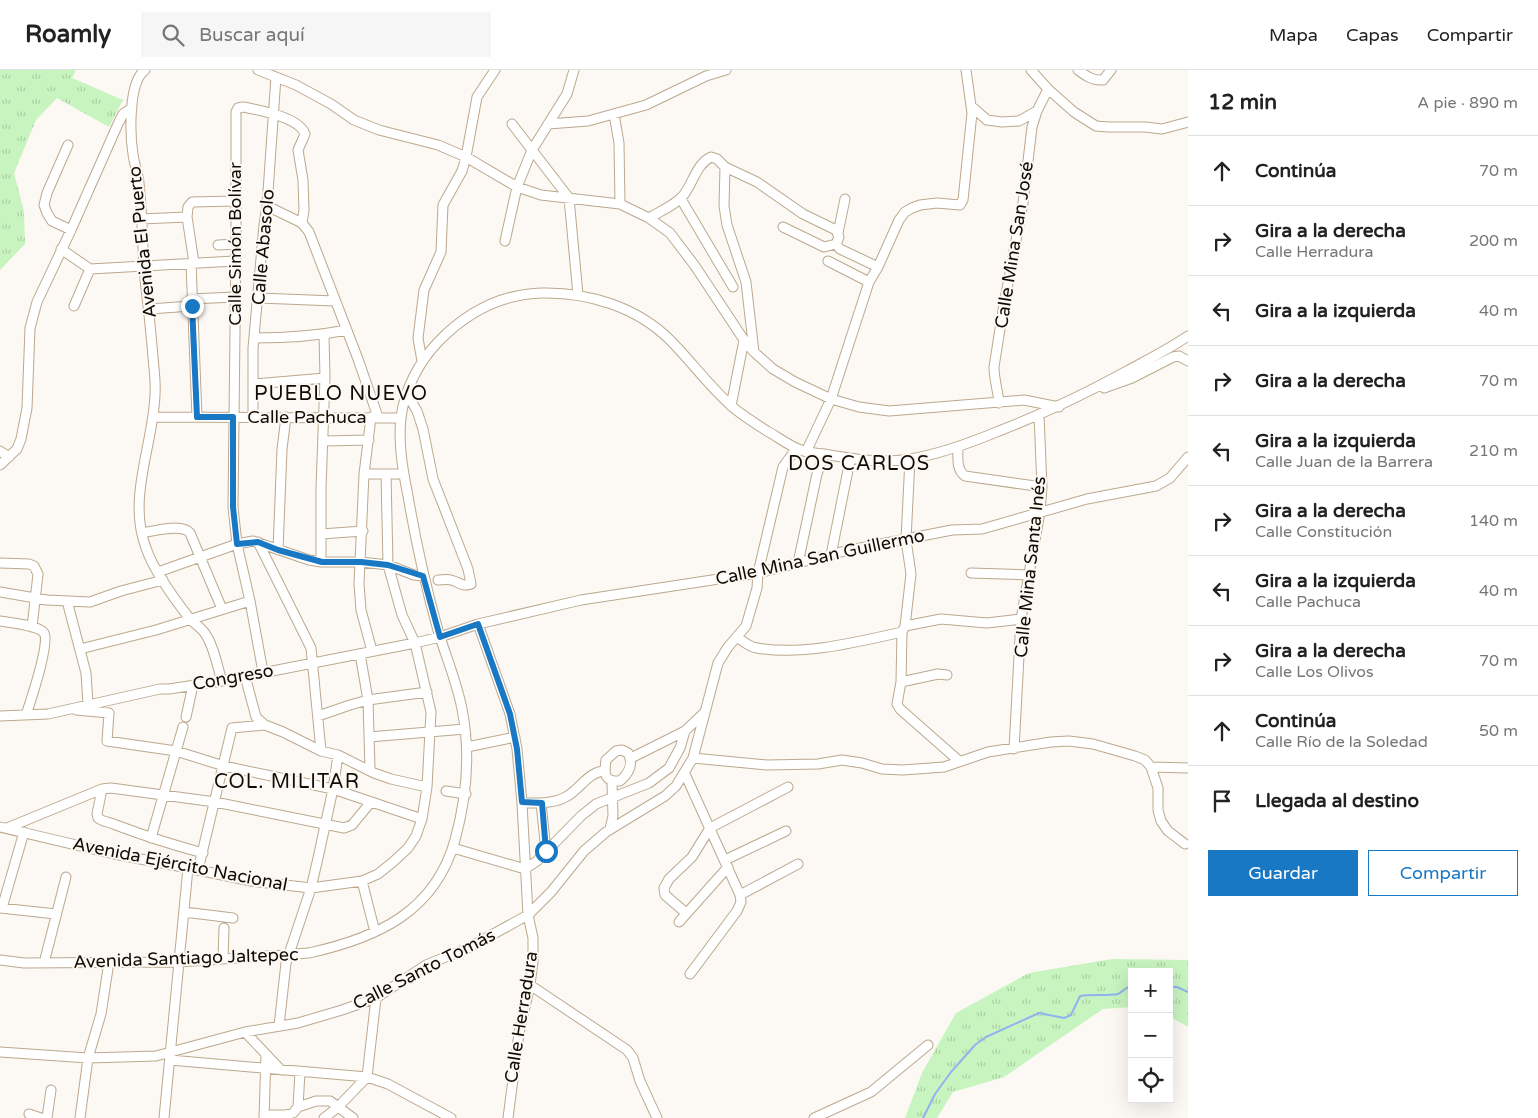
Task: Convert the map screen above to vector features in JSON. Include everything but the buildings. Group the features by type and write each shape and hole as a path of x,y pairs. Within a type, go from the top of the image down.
{"street":[{"name":"Avenida El Puerto","path":"145,70 141,73 136,84 132,108 132,144 139,183 155,393 153,417 139,493 142,533 146,548 161,576 190,619 204,632 222,681"},
{"path":"258,70 296,85 331,104 354,120 387,133 438,145 466,157 517,187 540,195 620,204 648,218 670,233 754,352 773,369 831,399 859,407 888,411 1024,400 1059,407"},
{"path":"422,361 418,338 424,290 441,252 443,205 462,170 477,97 495,70"},
{"path":"505,240 517,187 532,150 567,94 574,70"},
{"path":"548,124 588,121 646,105 706,76 726,70"},
{"path":"806,452 831,399 869,282 878,267 899,220 906,212 920,205 937,203 960,205 963,200 972,113 966,70"},
{"path":"1031,70 1048,89 1074,112 1096,126 1162,129 1188,122"},
{"path":"1042,70 1042,81"},
{"path":"1078,70 1087,77 1097,81 1103,80 1111,70"},
{"name":"Calle Abasolo","path":"253,417 254,338 267,206 276,77"},
{"name":"Calle Mina San José","path":"999,403 994,367 1023,204 1032,127 1036,112 1048,89"},
{"path":"971,106 987,120 1002,122 1019,121 1036,112"},
{"name":"Calle Simón Bolívar","path":"263,672 237,544 233,507 236,261 234,201 236,112 238,108 243,107 274,113"},
{"path":"0,465 17,450 27,408 30,328 37,302 118,124 123,114 132,108"},
{"path":"274,113 302,127 306,134 298,150 303,180 304,210 302,223"},
{"path":"614,114 619,143 620,204"},
{"path":"512,124 568,198 578,295"},
{"path":"68,145 47,193 44,205 52,221 71,230"},
{"path":"648,218 681,199 694,175 707,159 711,157 718,159 725,167 757,182 803,214 838,232"},
{"path":"725,167 724,206 726,225 746,282 754,352"},
{"path":"681,199 733,287"},
{"path":"836,244 839,237 838,232 844,199"},
{"path":"197,417 191,303 192,263 187,217 188,207 192,202 234,201"},
{"path":"267,206 302,223 309,232 347,330 375,417 369,440 364,474 359,584 361,610 372,651"},
{"path":"141,219 187,217"},
{"path":"783,227 824,247 836,244"},
{"path":"218,245 236,244"},
{"path":"836,244 840,249 878,267"},
{"path":"61,249 90,269 236,261"},
{"path":"828,261 869,282"},
{"path":"74,306 90,269"},
{"name":"Avenida Santiago Jaltepec","path":"0,960 24,963 178,962 288,956 329,948 375,932 404,916 437,883 453,848 466,794 468,776 467,746 458,690 440,637 423,576 403,474 401,418 407,394 422,361 440,340 458,324 489,304 507,297 531,293 559,293 578,295 614,305 636,314 669,339 731,406 745,417 796,449 863,462 910,459 958,448 1039,416 1085,394"},
{"path":"149,309 235,297"},
{"path":"258,298 335,301"},
{"path":"254,338 291,338 324,335 347,330"},
{"path":"322,562 320,488 324,417 324,335"},
{"path":"1085,394 1188,336"},
{"path":"731,406 744,340"},
{"path":"1085,394 1132,378 1173,357 1179,356 1188,361"},
{"path":"254,384 325,378"},
{"path":"407,394 423,429 433,479 468,569 471,584 466,586 452,581 438,580"},
{"name":"Calle Mina Santa Inés","path":"1014,749 1021,619 1030,575 1042,487 1039,416"},
{"name":"Calle Pachuca","path":"153,417 401,418"},
{"path":"278,550 282,449 286,417"},
{"path":"323,441 369,440"},
{"path":"958,448 958,465 960,472 965,476 1042,487"},
{"name":"Calle Santo Tomás","path":"0,1052 88,1058 170,1056 245,1032 298,1023 376,998 426,965 468,948 528,915 551,892 584,851 610,829 665,796 685,774 693,758 718,663 728,647 746,626 757,588 758,573 783,467 796,449"},
{"path":"0,451 9,457"},
{"path":"798,563 817,474 824,454"},
{"name":"Calle Mina San Guillermo","path":"440,637 478,624 581,600 758,573 831,555 952,530 982,529 1087,499 1156,486 1170,478 1188,457"},
{"path":"910,459 906,540 911,574 903,629 901,682 897,704 900,709 959,761"},
{"path":"831,555 850,460"},
{"path":"364,474 403,474"},
{"name":"Avenida Ejército Nacional","path":"2,829 24,832 114,854 251,881 311,888 362,881 378,874 393,862 408,848 416,836 422,819 427,787 431,712 428,692 415,643 402,615 388,565 386,474"},
{"path":"142,533 180,527 186,529 190,533 222,609"},
{"path":"321,534 362,531"},
{"path":"258,542 311,648 321,750"},
{"path":"0,592 47,600 90,602 161,576 237,544 258,542 278,550 322,562 361,562 388,565 423,576"},
{"path":"0,563 34,566 38,574 32,627"},
{"path":"971,573 1030,575"},
{"path":"67,601 86,673 88,704"},
{"path":"80,648 156,630 250,601"},
{"path":"736,637 755,648 800,650 832,646 941,619 987,623 1021,619"},
{"path":"0,621 32,627 44,632 46,644 26,715"},
{"name":"Calle Herradura","path":"478,624 510,714 517,749 528,915 533,938 530,985 519,1033 508,1118"},
{"name":"Congreso","path":"0,716 48,714 160,689 222,681 440,637"},
{"path":"360,654 368,700 370,770"},
{"path":"901,682 938,674 947,675"},
{"path":"245,676 256,717 266,725 321,750 338,755 374,773 427,787"},
{"path":"186,717 193,685"},
{"path":"318,716 368,700 428,692"},
{"path":"68,709 109,712 107,741 176,751 224,766 333,789 422,819"},
{"path":"631,758 685,732 705,712"},
{"path":"198,870 232,728 266,725"},
{"path":"151,838 183,728"},
{"path":"369,737 465,729"},
{"path":"453,848 525,869 537,861 581,816 596,804 649,783 668,768 680,748 685,732"},
{"path":"467,746 514,736"},
{"path":"693,758 767,765 810,764 842,760 882,769 903,770 944,767 988,752 1051,742 1069,741 1093,744 1145,760 1150,767 1158,788 1158,810 1161,821 1168,831 1185,844"},
{"path":"622,750 628,753 631,758 630,770 625,777 620,781 612,782 607,779 605,771 606,760 616,751 622,750"},
{"path":"279,1026 286,963 311,888 333,789 338,755"},
{"path":"1150,767 1188,768"},
{"path":"522,802 542,803 560,799 569,794 586,779 600,771 605,771"},
{"path":"685,774 727,863 741,902 737,911 690,974"},
{"path":"610,829 614,816 612,782"},
{"path":"686,914 665,894 664,888 669,880 692,857 710,828 788,787"},
{"path":"2,829 102,789 111,788 215,802 324,824 349,827 371,802"},
{"path":"102,789 97,814 98,818 151,838 203,853"},
{"path":"446,791 466,794"},
{"path":"542,803 546,851"},
{"path":"679,922 727,863 786,831"},
{"path":"24,832 1,908 56,914"},
{"path":"740,895 798,864"},
{"path":"164,1118 188,868"},
{"path":"44,963 66,877"},
{"path":"362,881 375,932"},
{"path":"184,912 233,918"},
{"path":"223,959 224,928"},
{"path":"80,1118 88,1058 101,1014 109,962"},
{"path":"530,985 627,1050 633,1058 640,1081 657,1118"},
{"path":"324,1118 337,1108 367,1077 376,998"},
{"path":"245,1032 281,1070"},
{"path":"814,1118 871,1092 928,1045"},
{"path":"266,1055 264,1116 292,1113 298,1107 316,1101 330,1102 351,1118"},
{"path":"170,1056 266,1069 367,1077 388,1084 451,1118"},
{"path":"298,1107 300,1072"},
{"path":"47,1118 51,1090"},
{"path":"29,1114 41,1118"}],"green space":[{"path":"0,70 76,70 72,78 123,100 109,127 57,98 36,120 14,173 24,211 25,244 0,270"},
{"path":"1112,959 1188,960 1188,1027 1173,1018 1173,968 1128,968 1128,1007 1103,1009 1004,1077 953,1092 937,1118 905,1118 922,1073 956,1013 1029,973"}],"waterway":[{"path":"923,1118 935,1094 951,1072 975,1045 986,1037 1039,1013 1064,1018 1071,1015 1080,996 1118,994 1128,987"},
{"path":"1173,987 1188,992"}],"district":[{"name":"PUEBLO NUEVO","path":"341,393"},
{"name":"DOS CARLOS","path":"859,463"},
{"name":"COL. MILITAR","path":"287,781"}],"route":[{"path":"192,306 197,417 233,417 233,507 237,544 254,541 309,560 388,565 414,575 423,576 440,637 478,624 510,714 517,749 522,802 542,803 546,851"}]}
